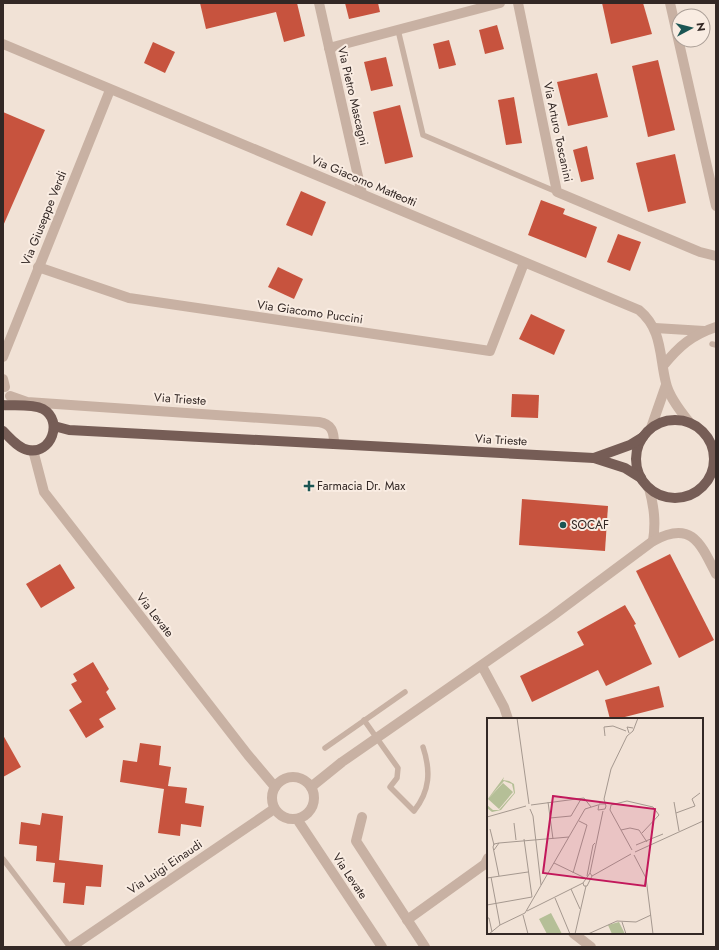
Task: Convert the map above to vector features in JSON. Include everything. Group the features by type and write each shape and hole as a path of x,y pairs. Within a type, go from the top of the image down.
{"main road":[{"path":"3,405 38,408 48,414 54,426 50,441 42,448 33,450 23,448 3,432"},
{"path":"594,458 630,445 643,437 651,428 667,421 679,420 690,422 704,432 714,447 714,466 705,484"},
{"name":"Via Trieste","path":"54,426 69,430 594,458"},
{"path":"641,478 636,457 637,450 643,437"},
{"path":"594,458 625,468 641,478 649,488 662,496 678,498 693,494 705,484 716,480"}],"street":[{"name":"Via Pietro Mascagni","path":"319,3 362,194"},
{"path":"329,48 500,3"},
{"name":"Via Arturo Toscanini","path":"518,3 557,192 700,252 716,256"},
{"path":"670,3 716,206"},
{"name":"Via Giacomo Matteotti","path":"3,44 639,310 646,316 655,328 660,342 666,385"},
{"name":"Via Giuseppe Verdi","path":"3,357 110,90"},
{"name":"Via Giacomo Puccini","path":"38,267 129,298 490,351 524,263"},
{"path":"663,366 673,354 690,339 704,331 716,327"},
{"path":"655,328 704,331"},
{"path":"666,385 690,422"},
{"path":"651,428 666,385"},
{"name":"Via Trieste","path":"6,388 27,402 327,423 332,428 334,444"},
{"name":"Via Levate","path":"33,450 44,492 248,755 275,787"},
{"path":"649,488 656,525 652,541"},
{"path":"311,787 342,762 482,666 652,541 667,533 680,532 689,535 699,543 716,574"},
{"path":"482,666 504,707 508,718"},
{"path":"290,777 302,779 311,787 314,800 312,807 303,817 288,819 280,816 274,809 272,798 275,787 279,782 290,777"},
{"name":"Via Luigi Einaudi","path":"70,947 274,809"},
{"path":"362,817 356,841 425,947"},
{"name":"Via Levate","path":"297,819 382,947"},
{"path":"407,920 487,863"},
{"path":"574,934 592,947"}],"lane":[{"path":"398,30 423,136 557,192"},
{"path":"324,748 405,692"},
{"path":"364,720 398,768 397,778 390,787 414,811 424,797 428,784 428,765 423,747"},
{"path":"3,859 70,947"}],"building":[{"path":"200,3 297,3 305,36 284,42 276,12 206,29"},
{"path":"345,3 378,3 380,12 349,19"},
{"path":"602,3 643,3 652,34 611,44"},
{"path":"497,25 504,49 485,54 479,30"},
{"path":"449,40 456,65 439,69 433,44"},
{"path":"153,42 175,52 165,73 144,63"},
{"path":"386,57 393,86 371,91 364,62"},
{"path":"658,60 675,130 648,137 632,66"},
{"path":"597,73 608,117 568,126 557,82"},
{"path":"514,97 522,143 506,145 498,100"},
{"path":"400,105 413,157 385,164 373,112"},
{"path":"3,112 45,130 3,226"},
{"path":"587,146 594,179 581,182 573,150"},
{"path":"675,154 686,203 648,212 636,163"},
{"path":"301,191 326,202 312,236 286,225"},
{"path":"541,200 565,209 563,214 597,227 586,258 528,235"},
{"path":"618,234 641,242 630,271 607,262"},
{"path":"278,267 303,279 294,299 268,287"},
{"path":"531,314 565,330 554,355 519,339"},
{"path":"512,394 539,395 538,418 511,417"},
{"name":"SOCAF","path":"522,499 608,506 605,551 519,545"},
{"path":"670,554 714,640 679,658 636,571"},
{"path":"60,564 75,588 41,608 26,584"},
{"path":"625,605 636,624 634,625 652,664 606,686 598,670 532,702 520,676 584,645 577,632"},
{"path":"93,662 109,689 106,692 116,709 99,719 104,727 86,738 69,710 82,702 71,684 77,681 73,674"},
{"path":"659,686 664,707 621,718 610,718 605,700"},
{"path":"3,735 21,767 3,777"},
{"path":"140,743 161,746 159,765 171,767 168,786 187,788 185,803 204,806 201,827 181,824 180,836 158,833 164,789 120,782 123,760 137,762"},
{"path":"42,813 63,816 59,860 103,865 101,887 86,886 84,905 63,903 65,883 53,882 55,863 36,861 37,846 19,844 21,822 40,825"}],"place":[{"name":"Farmacia Dr. Max","path":"309,486"},
{"name":"SOCAF","path":"563,525"}]}
